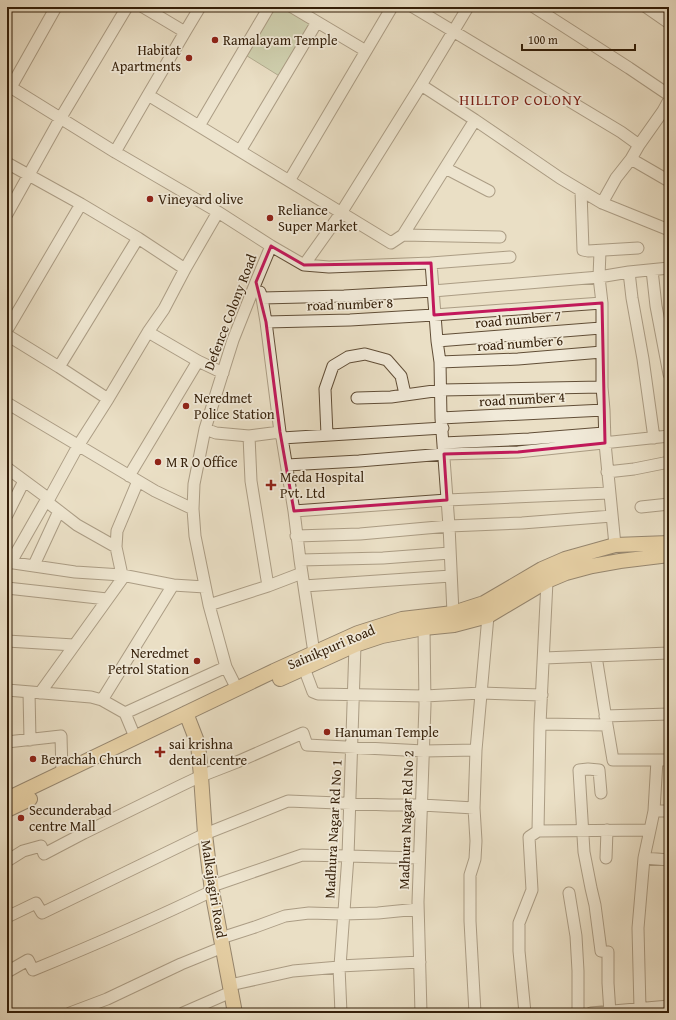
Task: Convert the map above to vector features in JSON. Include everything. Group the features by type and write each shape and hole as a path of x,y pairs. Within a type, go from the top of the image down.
{"main road":[{"name":"Sainikpuri Road","path":"7,799 135,737 304,668 355,645 382,636 424,628 454,625 488,616 532,584 542,569 565,559 615,545 669,543"},
{"name":"Sainikpuri Road","path":"7,810 237,689 358,633 402,619 453,613 484,603 532,584 592,566 669,555"},
{"name":"Malkajagiri Road","path":"183,718 193,753 201,770 205,834 212,888 235,1013"}],"street":[{"path":"9,86 56,7"},
{"path":"7,214 60,119 127,7"},
{"path":"143,7 185,32"},
{"path":"115,152 200,7"},
{"path":"199,126 268,7"},
{"path":"292,7 366,51"},
{"path":"289,181 392,7"},
{"path":"413,7 621,132 639,145"},
{"path":"304,265 341,213 421,86 468,7"},
{"path":"534,7 669,95"},
{"path":"646,7 669,23"},
{"path":"240,151 317,22"},
{"name":"Defence Colony Road","path":"9,86 60,119 218,212 272,246 233,340 205,429 194,484 194,536 209,605 226,666 237,689"},
{"path":"421,86 475,120 560,178 602,203 669,230"},
{"path":"148,95 391,244 403,235 475,120"},
{"path":"602,203 616,178 631,159 639,145 666,112 669,100"},
{"path":"631,159 669,181"},
{"path":"7,163 81,204 138,238 185,269"},
{"path":"445,168 489,191"},
{"path":"581,190 583,250 588,252 638,248"},
{"path":"7,330 81,204"},
{"path":"205,587 173,585 122,575 76,572 9,562 44,504 48,500 78,446 148,332 164,309 218,212"},
{"path":"403,235 500,237"},
{"path":"59,367 138,238"},
{"path":"272,246 304,265 329,267 431,264 510,257"},
{"path":"600,251 599,277 602,302 602,387 607,472 615,545"},
{"path":"431,264 436,341 440,362 453,613"},
{"path":"262,298 344,296 433,291 599,277 669,268"},
{"path":"652,270 656,306 669,374"},
{"path":"629,272 654,438"},
{"path":"256,282 262,298 266,322 281,435 294,511 296,536 314,653"},
{"name":"road number 8","path":"266,322 350,320 434,315 602,302"},
{"name":"road number 7","path":"436,341 601,328"},
{"path":"148,332 198,361 223,373"},
{"path":"7,335 108,399"},
{"name":"road number 6","path":"440,362 518,359 602,352"},
{"path":"327,435 325,389 333,366 348,357 365,354 387,360 401,376 405,394"},
{"path":"30,740 34,692 74,645 122,579 116,547 117,531 133,479 198,361"},
{"path":"357,398 391,397 441,390 602,387"},
{"path":"7,403 133,479 193,509"},
{"name":"road number 4","path":"205,429 216,433 249,436 327,435 442,423 604,410"},
{"path":"249,436 251,481 268,586"},
{"path":"287,465 359,461 444,448 529,439 654,438 668,440"},
{"path":"607,472 634,469 669,462"},
{"path":"7,468 77,525 116,547"},
{"path":"7,515 24,481"},
{"path":"294,511 447,500 610,493"},
{"path":"640,507 669,504"},
{"path":"34,565 59,511"},
{"path":"296,536 360,534 449,526 612,516"},
{"path":"300,560 383,558 450,553"},
{"path":"209,605 302,574"},
{"path":"304,586 452,576"},
{"path":"532,584 544,658 540,724 538,831"},
{"path":"102,700 173,585"},
{"path":"7,588 107,599"},
{"path":"474,1013 470,921 470,875 475,860 476,841 474,808 476,750 488,616"},
{"name":"Madhura Nagar Rd No 2","path":"421,1013 418,909 424,751 424,628"},
{"path":"7,641 74,645"},
{"name":"Madhura Nagar Rd No 1","path":"341,1013 340,966 348,856 355,645"},
{"path":"544,658 669,653"},
{"path":"596,656 613,760 669,760"},
{"path":"125,713 226,666"},
{"path":"304,668 313,692 325,695 425,696 481,693 542,695"},
{"path":"7,690 91,697 102,700 125,713 135,737"},
{"path":"540,724 606,721 669,714"},
{"path":"7,861 23,851 41,846 44,854 132,809 201,770 237,762 303,733 307,745 424,751 476,750"},
{"path":"7,742 61,736 62,773"},
{"path":"647,1010 639,969 638,928 644,858 654,811 657,760"},
{"path":"601,792 599,770 579,770 584,852 590,888 595,905 601,951 608,952 609,1012"},
{"path":"7,917 36,903 42,913 205,834 288,801 474,808"},
{"path":"654,811 669,811"},
{"path":"606,858 607,830"},
{"path":"525,1013 519,951 519,923 532,890 529,836 538,831 650,830"},
{"path":"7,972 28,960 33,970 177,908 212,888 302,855 419,858"},
{"path":"644,858 669,860"},
{"path":"569,893 576,936 578,1013"},
{"path":"70,1013 106,999 255,927 285,916 309,913 378,913 418,909"},
{"path":"183,1013 231,988 293,971 340,966 420,962"},
{"path":"591,1013 647,1010 669,1006"}],"highlighted area":[{"path":"271,246 304,265 431,263 434,315 602,303 605,443 518,452 444,454 447,500 294,511 280,432 266,322 256,282"}],"green space":[{"path":"271,7 285,7 313,23 281,77 244,54"}],"place":[{"name":"Ramalayam Temple","path":"215,40"},
{"name":"Habitat Apartments","path":"189,58"},
{"name":"Vineyard olive","path":"150,199"},
{"name":"Reliance Super Market","path":"270,218"},
{"name":"Neredmet Police Station","path":"186,406"},
{"name":"M R O Office","path":"158,462"},
{"name":"Meda Hospital Pvt. Ltd","path":"271,485"},
{"name":"Neredmet Petrol Station","path":"197,661"},
{"name":"Hanuman Temple","path":"327,732"},
{"name":"sai krishna dental centre","path":"160,752"},
{"name":"Berachah Church","path":"33,759"},
{"name":"Secunderabad centre Mall","path":"21,818"}],"district":[{"name":"HILLTOP COLONY","path":"521,100"}]}
